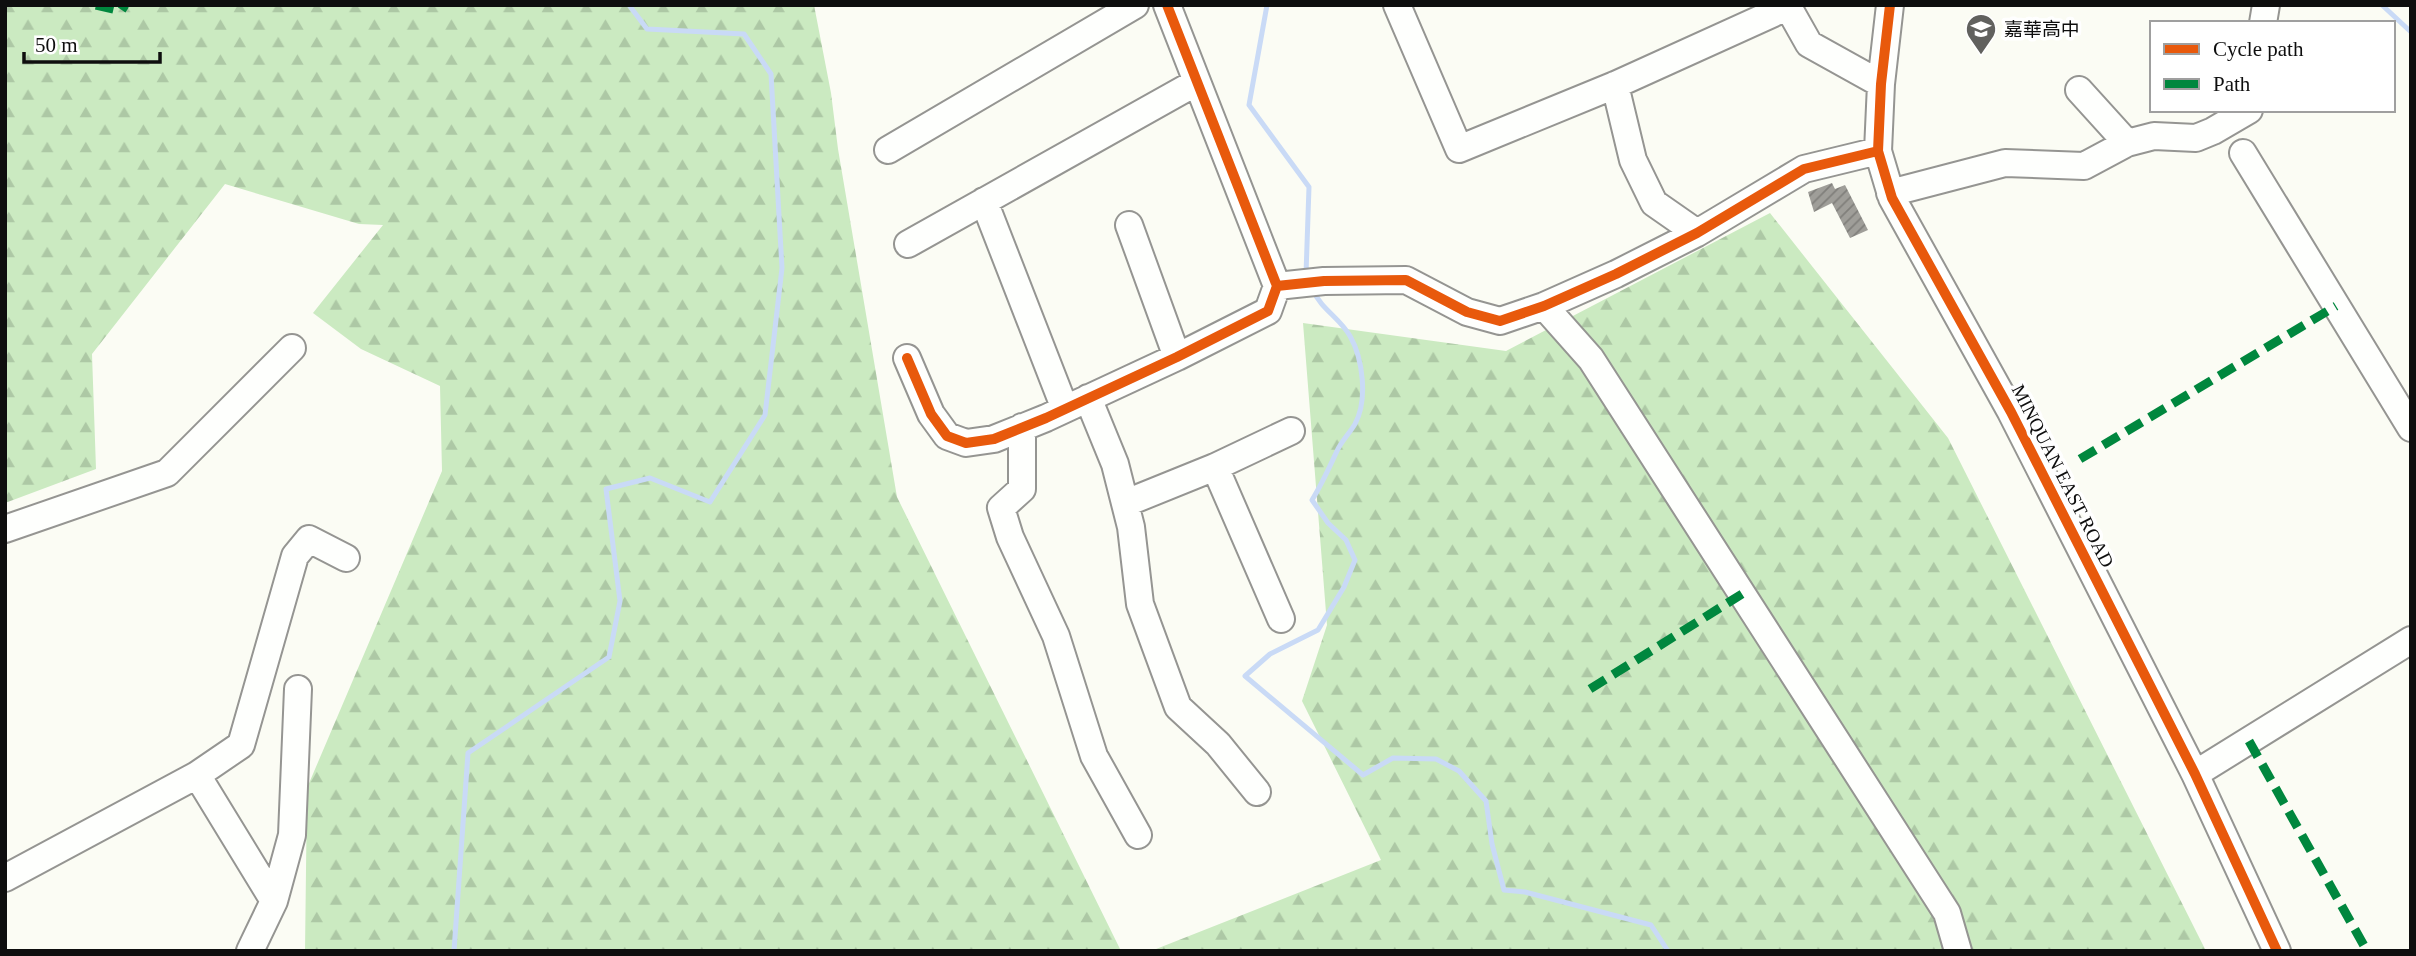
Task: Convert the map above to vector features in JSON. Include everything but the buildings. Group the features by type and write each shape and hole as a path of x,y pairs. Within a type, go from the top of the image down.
{"street":[{"path":"888,150 1135,5"},
{"path":"907,358 931,414 947,436 966,443 994,439 1022,428 1177,357 1268,310 1277,286 1167,5"},
{"path":"1397,5 1459,149 1615,85 1787,6 1809,44 1881,84"},
{"name":"MINQUAN EAST ROAD","path":"1890,5 1881,84 1878,150 1890,193 2011,412 2195,774 2277,951"},
{"path":"908,244 1197,82"},
{"path":"1615,85 1633,160 1654,204 1697,233"},
{"path":"2079,90 2127,143"},
{"path":"1890,193 2005,163 2084,166 2127,143 2154,136 2196,138 2246,112"},
{"path":"1277,286 1324,281 1406,280 1467,312 1500,321 1544,306 1697,233 1804,169 1878,150"},
{"path":"2244,153 2411,428"},
{"path":"984,201 1076,404 1115,464 1131,527 1140,604 1178,707 1218,744 1257,792"},
{"path":"1129,225 1177,357"},
{"path":"1544,306 1591,359 1918,867 1947,913 1958,951"},
{"path":"5,529 167,473 292,348"},
{"path":"1022,428 1022,489 1001,508 1010,537 1056,636 1094,756 1138,835"},
{"path":"1126,503 1214,467 1291,431"},
{"path":"1214,467 1281,619"},
{"path":"5,878 197,775 241,745 295,556 309,538 346,558"},
{"path":"2195,774 2411,640"},
{"path":"250,951 274,901 292,835 298,689"},
{"path":"197,775 274,901"}],"green space":[{"path":"5,5 814,5 831,93 838,149 897,497 1121,951 305,951 307,788 442,471 440,386 361,349 313,313 383,225 359,224 225,184 92,354 96,469 5,503"},
{"path":"1770,213 1948,438 2206,951 1151,951 1381,860 1302,701 1327,625 1303,323 1506,351"}],"waterway":[{"path":"454,951 468,753 609,657 620,601 606,489 650,478 710,502 765,415 782,268 771,74 744,34 647,29 629,5"},
{"path":"1267,5 1249,105 1309,187 1306,274"},
{"path":"2382,5 2411,32"},
{"path":"1313,290 1350,336 1361,368 1363,392 1359,414 1312,500 1328,523 1346,540 1355,560 1344,587 1318,630 1270,654 1245,676 1363,775 1393,758 1436,759 1459,771 1486,801 1492,844 1504,890 1525,892 1651,925 1668,951"}],"marked path":[{"path":"96,5 121,11 125,5"},
{"path":"2080,459 2336,306"},
{"path":"1590,689 1742,594"},
{"path":"2249,741 2367,951"}],"cycle path":[{"path":"1167,5 1277,286 1324,281 1406,280 1467,312 1500,321 1544,306 1616,274 1697,233 1804,169 1878,151"},
{"path":"1890,5 1881,84 1878,151 1892,198 2011,412 2195,774 2277,951"},
{"path":"907,358 931,414 947,436 966,443 994,439 1177,357 1268,311 1277,286"}],"place":[{"name":"嘉華高中","path":"1981,56"}]}
